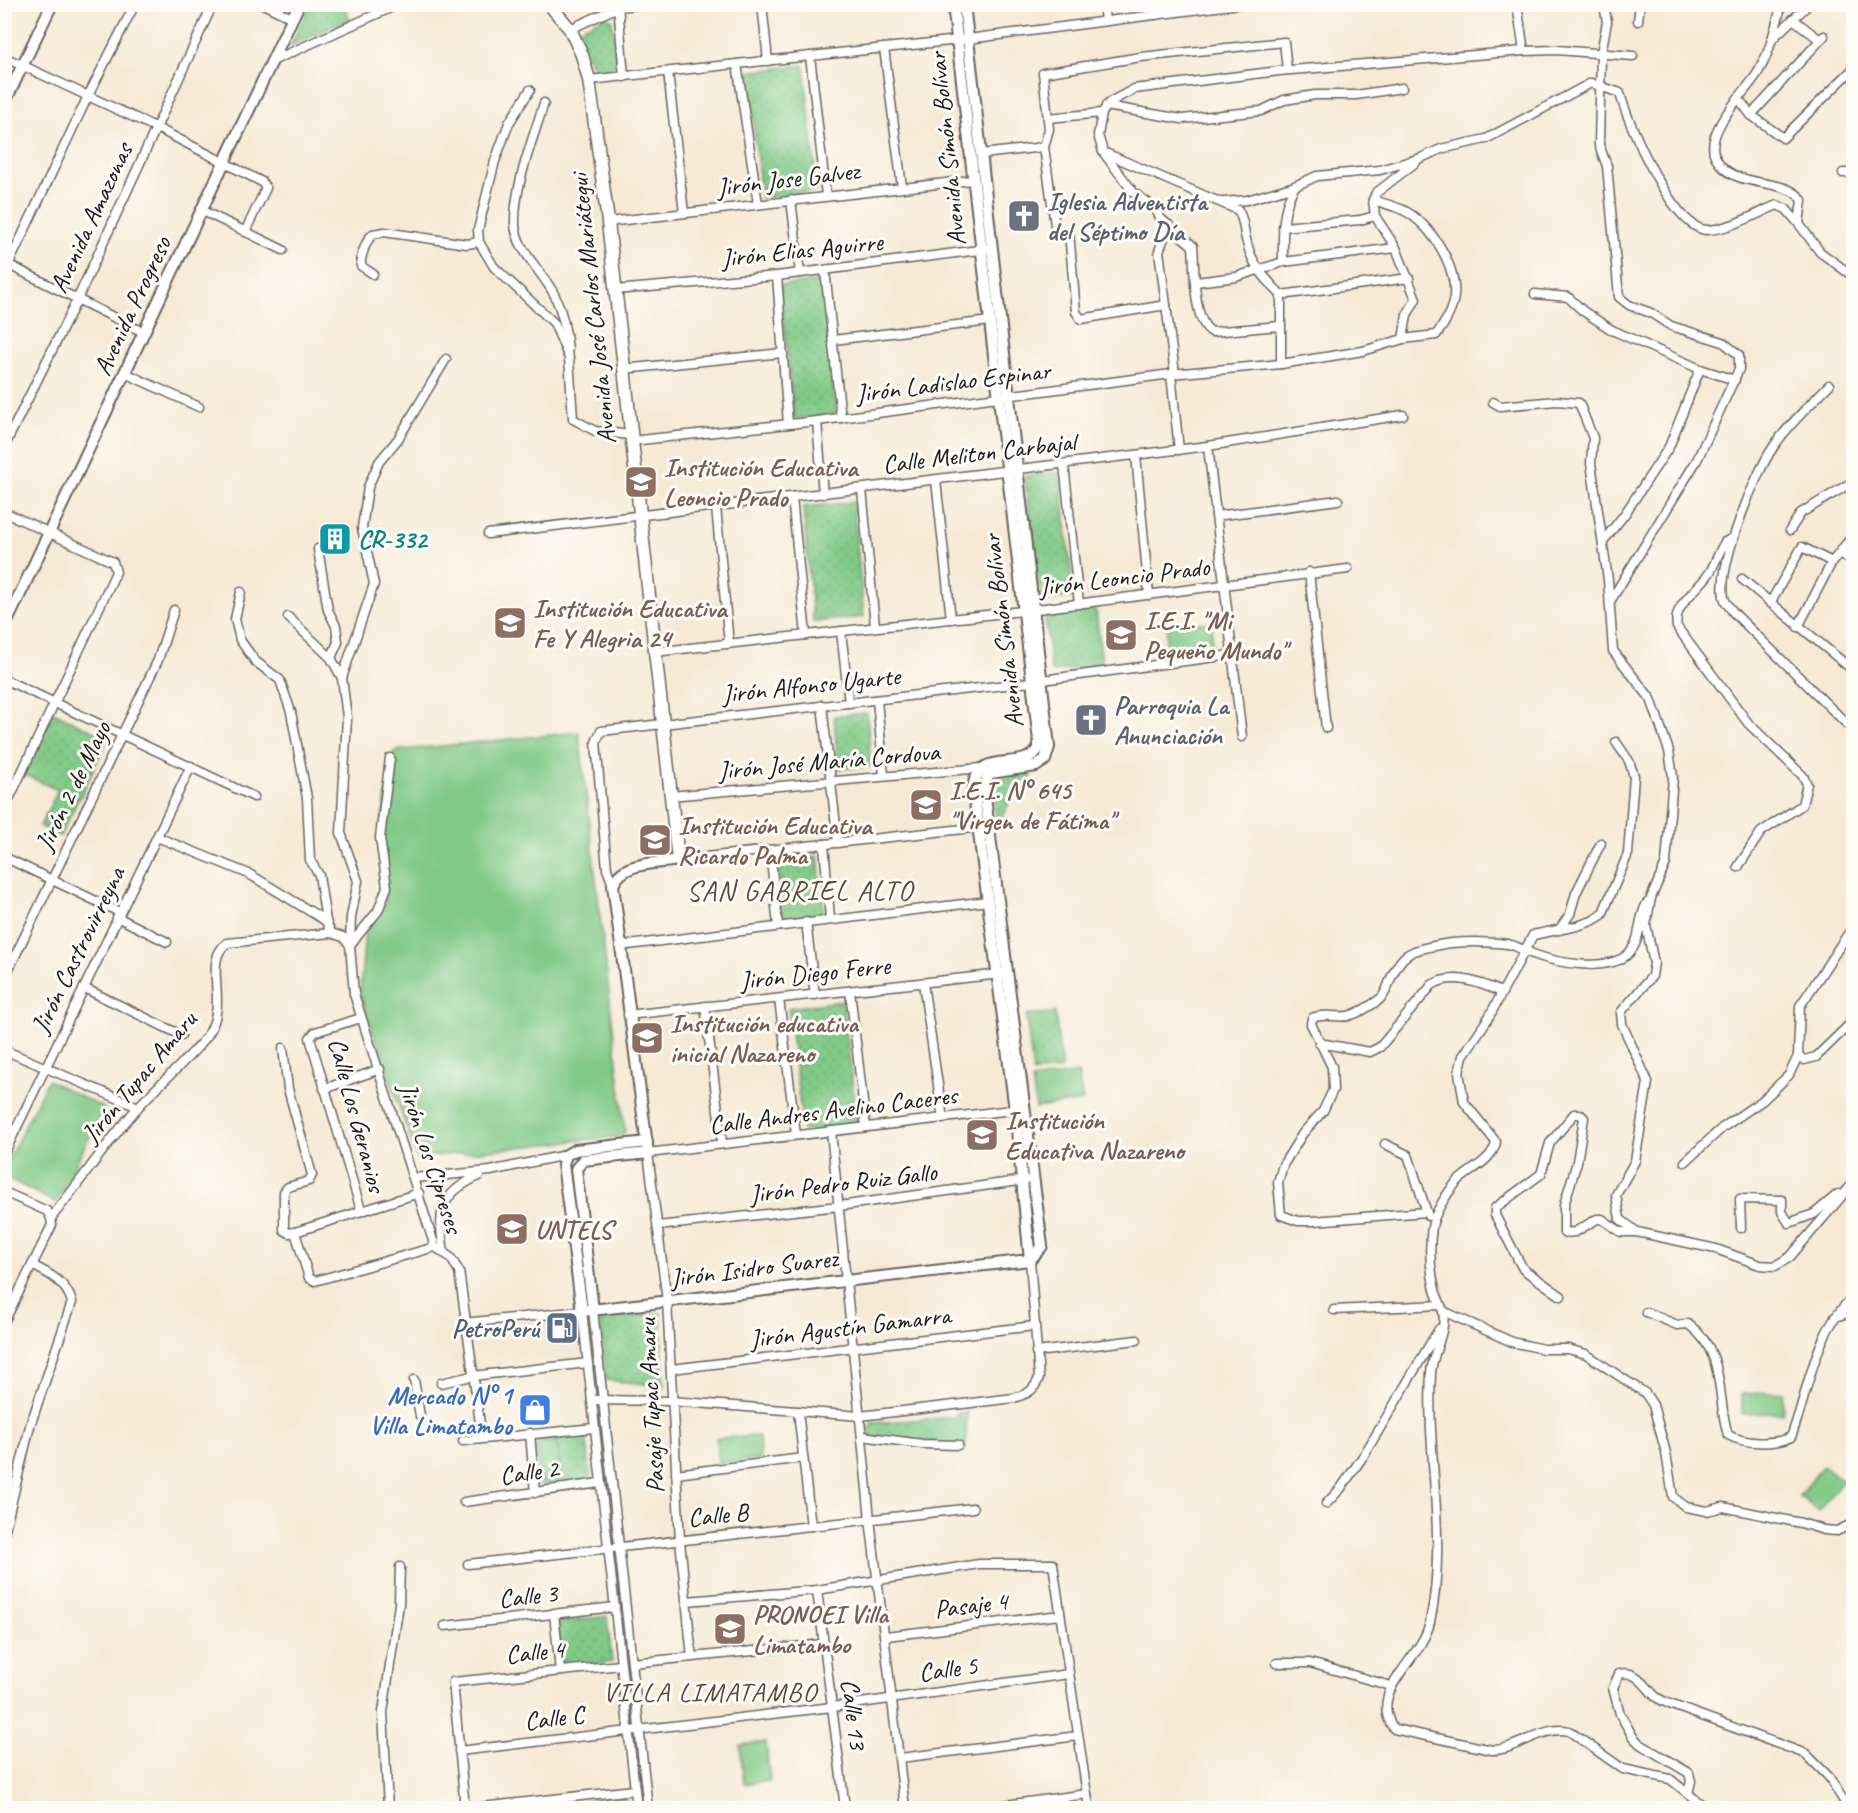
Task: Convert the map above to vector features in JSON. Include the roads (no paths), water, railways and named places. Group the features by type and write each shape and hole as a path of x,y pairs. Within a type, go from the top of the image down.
{"main road":[{"name":"Avenida José Carlos Mariátegui","path":"549,4 570,29 582,55 589,80 608,222 638,516 678,860"}],"street":[{"path":"4,104 52,4"},
{"path":"4,274 88,96 135,4"},
{"name":"Avenida Amazonas","path":"4,447 76,300 213,4"},
{"path":"263,4 292,18"},
{"name":"Avenida Progreso","path":"4,628 299,4"},
{"path":"272,61 399,4"},
{"path":"570,29 618,6 646,4"},
{"path":"762,4 768,61"},
{"name":"Avenida Simón Bolívar","path":"953,4 990,321 1004,397"},
{"name":"Avenida Simón Bolívar","path":"964,4 993,249 1004,397 1037,681 1039,748 1028,758 988,764 986,771"},
{"path":"1103,4 1105,21"},
{"path":"1153,4 1155,15"},
{"path":"589,80 969,39 1239,4"},
{"path":"1517,4 1524,51"},
{"path":"1604,4 1607,22 1601,53 1599,145 1607,166 1619,297 1629,305 1671,326 1723,342 1738,355 1740,369 1697,460 1620,582 1609,604"},
{"path":"1638,21 1640,4"},
{"path":"1782,4 1758,73 1738,98 1716,134 1712,146 1721,165 1743,178 1766,186 1787,187 1798,194 1802,200 1799,224"},
{"path":"1771,40 1809,4"},
{"path":"618,6 624,76"},
{"path":"1751,115 1822,38 1793,18"},
{"path":"1056,232 1044,147 1049,129 1043,73 1141,57 1284,42 1287,70"},
{"path":"884,48 902,187"},
{"path":"1280,326 1212,332 1207,329 1198,312 1193,246 1161,219 1155,208 1134,193 1103,152 1098,135 1104,109 1122,94 1134,89 1287,70 1524,51 1557,50 1633,56"},
{"path":"810,56 826,195"},
{"path":"4,57 155,128 265,184 266,188 245,232"},
{"path":"737,64 758,204"},
{"path":"1738,98 1751,115 1783,138 1854,68"},
{"path":"668,72 684,213"},
{"path":"1223,202 1247,200 1295,186 1317,176 1380,170 1421,158 1441,149 1486,139 1591,83 1600,89 1620,93 1631,129 1674,206 1693,226 1706,230 1723,226 1777,205 1786,209 1820,252 1854,277"},
{"path":"1048,118 1104,109 1182,119 1261,111 1284,100 1315,95 1356,95 1402,88"},
{"path":"530,90 509,123 495,161 478,230 479,242 494,267 554,323 569,358"},
{"path":"544,103 521,180 515,225 522,244 554,294 565,323 569,358"},
{"path":"982,154 1044,147"},
{"path":"1103,152 1238,210 1244,220 1246,242 1258,271 1281,295 1281,364"},
{"path":"1403,339 1407,315 1416,302 1410,279 1396,248 1375,216 1373,200 1376,193 1421,158"},
{"path":"1843,173 1854,173"},
{"name":"Jirón Jose Galvez","path":"608,222 826,195 972,180"},
{"path":"1283,262 1283,227 1288,198 1295,186"},
{"path":"790,200 800,273"},
{"name":"Jirón Ladislao Espinar","path":"569,358 573,419 595,431 630,438 818,421 1173,374 1281,364 1363,351 1403,339 1436,335 1448,319 1454,300 1451,275 1441,246 1426,225 1404,210 1373,200"},
{"path":"201,210 283,250"},
{"path":"1283,227 1360,220 1375,216"},
{"path":"1169,225 1159,251 1179,450"},
{"path":"373,274 361,266 360,262 370,236 378,232 437,241 479,242"},
{"path":"1069,232 1076,312 1081,319 1166,305"},
{"path":"1196,282 1258,271 1283,262 1396,248"},
{"name":"Jirón Elias Aguirre","path":"615,290 777,276 993,249"},
{"path":"7,264 145,333"},
{"path":"825,270 841,418"},
{"path":"777,276 789,424"},
{"path":"1281,295 1410,279"},
{"path":"1535,294 1568,297 1583,311 1612,330 1700,369 1735,380"},
{"path":"833,340 990,321"},
{"path":"623,369 783,353"},
{"path":"342,678 374,584 362,528 368,487 379,462 398,439 446,359"},
{"path":"1604,540 1624,515 1669,447 1700,369"},
{"path":"125,374 199,407"},
{"path":"1829,385 1795,420 1772,449 1733,538 1723,588 1724,600 1854,731"},
{"path":"1426,1212 1314,1221 1298,1221 1281,1215 1278,1182 1283,1165 1304,1133 1323,1112 1333,1090 1334,1075 1311,1024 1312,1018 1320,1015 1347,1016 1382,998 1398,962 1405,954 1441,944 1509,944 1524,951 1581,964 1608,964 1621,960 1631,952 1638,938 1640,916 1651,898 1666,863 1673,774 1669,752 1651,699 1613,651 1604,540 1591,463 1593,438 1579,403 1557,401 1500,406 1493,402"},
{"name":"Calle Meliton Carbajal","path":"488,534 1179,450 1402,415"},
{"path":"818,421 823,494"},
{"path":"1208,446 1242,737"},
{"path":"1136,455 1149,595"},
{"path":"1064,464 1079,604"},
{"path":"936,480 951,619"},
{"path":"1790,530 1801,513 1854,481"},
{"path":"862,489 875,626"},
{"path":"792,498 806,635"},
{"path":"1216,516 1338,500"},
{"path":"716,507 729,644"},
{"path":"4,512 113,562 116,566 116,572 56,703 4,810"},
{"path":"1798,627 1832,562 1854,534"},
{"path":"1733,538 1725,542 1709,573 1684,601 1676,622 1677,627 1748,723 1803,776 1807,784 1802,805 1761,832 1738,867"},
{"path":"1770,603 1802,547 1832,562"},
{"path":"318,549 328,610 336,626 338,642 331,658"},
{"path":"1841,553 1854,562"},
{"name":"Jirón Leoncio Prado","path":"654,652 1079,604 1309,572 1348,569"},
{"path":"1309,572 1326,728"},
{"path":"1742,579 1854,671"},
{"path":"241,592 235,619 240,640 255,661 280,680 291,712 306,798 309,860 319,875 326,921 331,933 343,937 350,945 378,911 387,887 380,831 390,758"},
{"name":"Jirón 2 de Mayo","path":"4,978 158,660 174,610"},
{"path":"288,617 331,658 342,678"},
{"path":"841,631 849,703"},
{"name":"Jirón Alfonso Ugarte","path":"614,885 609,877 606,856 597,736 601,731 1037,681 1231,655"},
{"name":"Jirón Los Cipreses","path":"342,678 347,717 343,752 341,833 358,881 351,917 350,945 354,994 380,1069 435,1247 444,1253 459,1271 464,1323 482,1438"},
{"path":"4,679 254,797"},
{"path":"877,700 884,777"},
{"path":"822,705 838,843"},
{"path":"1616,742 1629,761 1634,776 1628,854 1602,915 1592,921 1533,935 1489,1017 1463,1056 1459,1072 1464,1102 1496,1142 1495,1149 1456,1184 1432,1224 1430,1267 1441,1308 1442,1323 1431,1370 1438,1538 1431,1612 1420,1648 1391,1686 1385,1700 1387,1719 1394,1729 1492,1750 1503,1750 1560,1729 1569,1731 1623,1769 1670,1779 1706,1809"},
{"name":"Jirón Castrovirreyna","path":"4,1154 191,766"},
{"path":"986,771 973,787 983,826 1028,1180 1042,1246 1030,1260"},
{"name":"Jirón José María Cordova","path":"670,796 830,781 986,771"},
{"path":"648,1148 620,946 614,885 619,873 626,868 678,860 983,826"},
{"path":"983,826 988,901 1002,974"},
{"path":"157,837 249,874 326,921"},
{"path":"1559,930 1570,914 1576,894 1601,843"},
{"path":"824,844 830,919"},
{"path":"770,850 778,926"},
{"path":"4,857 167,942"},
{"path":"1637,1232 1620,1219 1616,1195 1635,1161 1648,1082 1622,1024 1621,1012 1652,976 1654,963 1646,925 1651,898"},
{"path":"620,946 988,901"},
{"path":"806,922 815,995"},
{"path":"1685,1162 1722,1128 1763,1100 1789,1075 1798,1056 1800,1006 1813,982 1854,925"},
{"name":"Jirón Tupac Amaru","path":"4,1322 52,1225 51,1218 138,1107 208,1034 217,1016 219,1000 215,968 219,949 227,943 331,933"},
{"name":"Jirón Diego Ferre","path":"628,1015 1002,974"},
{"path":"1319,1043 1370,1052 1380,1047 1432,985 1441,979 1483,984 1501,992"},
{"path":"923,983 943,1119"},
{"path":"84,987 181,1035"},
{"path":"850,991 866,1127"},
{"path":"779,999 796,1135"},
{"path":"705,1006 722,1143"},
{"name":"Calle Los Geranios","path":"361,1018 315,1032 310,1038 361,1210"},
{"path":"1798,1056 1804,1060 1816,1057 1854,1020"},
{"path":"283,1048 288,1089 312,1175 309,1181 288,1187 284,1192 284,1230 288,1233 296,1232 418,1193"},
{"path":"4,1050 138,1107"},
{"path":"324,1089 380,1069"},
{"name":"Calle Andres Avelino Caceres","path":"648,1148 722,1143 1019,1109"},
{"path":"1561,1296 1523,1269 1495,1215 1495,1208 1543,1171 1554,1137 1574,1114 1580,1114 1584,1118 1578,1162 1564,1205 1564,1233 1575,1232 1597,1219 1602,1219 1621,1232 1637,1232 1716,1249 1760,1265 1775,1266 1790,1257 1852,1184"},
{"path":"831,1131 870,1519 886,1636 905,1809"},
{"path":"1385,1144 1408,1155 1432,1224"},
{"path":"414,1178 490,1171 566,1155 574,1150 648,1148"},
{"path":"637,1809 594,1428 576,1169 583,1160 648,1148"},
{"name":"Pasaje Tupac Amaru","path":"648,1148 667,1301 680,1541 692,1657"},
{"path":"566,1155 563,1164 602,1399 648,1809"},
{"path":"444,1253 439,1221 446,1202 458,1187 490,1171"},
{"path":"592,1400 671,1401 860,1416 996,1402 1029,1393 1036,1387 1039,1378 1030,1260 1028,1180"},
{"name":"Jirón Pedro Ruiz Gallo","path":"658,1226 839,1206 1028,1180"},
{"path":"1741,1228 1740,1199 1782,1200 1782,1212 1789,1223 1814,1214 1852,1184"},
{"path":"4,1192 47,1211 51,1218"},
{"path":"296,1232 309,1278 315,1281 435,1247"},
{"name":"Jirón Isidro Suarez","path":"464,1323 1030,1260"},
{"path":"4,1534 33,1418 72,1302 68,1291 53,1275 32,1265"},
{"path":"1646,1312 1677,1325 1688,1324 1704,1339 1713,1358 1722,1388 1728,1435 1735,1439 1780,1442 1791,1437 1821,1338 1834,1317 1854,1296"},
{"path":"1335,1310 1441,1308 1512,1342 1543,1349 1568,1349 1586,1354 1645,1393 1653,1405 1666,1453 1673,1497 1686,1507 1707,1512 1724,1507 1824,1530 1837,1531 1854,1522"},
{"path":"1834,1317 1854,1311"},
{"path":"1326,1504 1341,1488 1364,1455 1442,1323"},
{"name":"Jirón Agustín Gamarra","path":"671,1369 1034,1326"},
{"path":"1036,1352 1137,1340"},
{"path":"441,1383 472,1376 588,1363"},
{"path":"414,1380 420,1416"},
{"path":"798,1411 811,1526"},
{"path":"463,1441 594,1428"},
{"path":"530,1434 535,1493"},
{"path":"862,1436 889,1441 958,1445"},
{"path":"676,1474 803,1458"},
{"name":"Calle 2","path":"464,1502 600,1483"},
{"name":"Calle B","path":"468,1564 973,1508"},
{"path":"687,1601 817,1590 979,1564 1053,1564 1089,1809"},
{"path":"388,1809 383,1712 399,1604 400,1567"},
{"name":"Calle 13","path":"817,1590 845,1809"},
{"name":"Calle 3","path":"445,1626 615,1607"},
{"path":"554,1613 560,1671"},
{"name":"Pasaje 4","path":"886,1636 1060,1616"},
{"path":"632,1663 824,1644"},
{"path":"1277,1663 1310,1663 1391,1686"},
{"name":"Calle 4","path":"459,1751 453,1682 621,1665"},
{"path":"1688,1794 1691,1781 1689,1773 1640,1744 1620,1714 1613,1688 1615,1679 1620,1674 1627,1672 1635,1675 1657,1698 1672,1705 1806,1754 1829,1777 1848,1809"},
{"name":"Calle 5","path":"832,1707 1069,1674"},
{"name":"Calle C","path":"459,1751 832,1707"},
{"path":"900,1758 1078,1736"},
{"path":"459,1751 465,1809"},
{"path":"473,1809 634,1790"},
{"path":"983,1809 1087,1794"},
{"path":"573,1797 575,1809"}],"place":[{"name":"Iglesia Adventista del Séptimo Día","path":"1024,216"},
{"name":"Institución Educativa Leoncio Prado","path":"641,482"},
{"name":"CR-332","path":"335,539"},
{"name":"Institución Educativa Fe Y Alegria 24","path":"510,623"},
{"name":"I.E.I. \"Mi Pequeño Mundo\"","path":"1121,635"},
{"name":"Parroquia La Anunciación","path":"1091,720"},
{"name":"I.E.I. N° 645 \"Virgen de Fátima\"","path":"926,805"},
{"name":"Institución Educativa Ricardo Palma","path":"655,840"},
{"name":"Institución educativa inicial Nazareno","path":"647,1038"},
{"name":"Institución Educativa Nazareno","path":"982,1135"},
{"name":"UNTELS","path":"512,1229"},
{"name":"PetroPerú","path":"562,1328"},
{"name":"Mercado N° 1 Villa Limatambo","path":"535,1410"},
{"name":"PRONOEI Villa Limatambo","path":"730,1629"}],"district":[{"name":"SAN GABRIEL ALTO","path":"800,890"},
{"name":"VILLA LIMATAMBO","path":"710,1692"}]}
